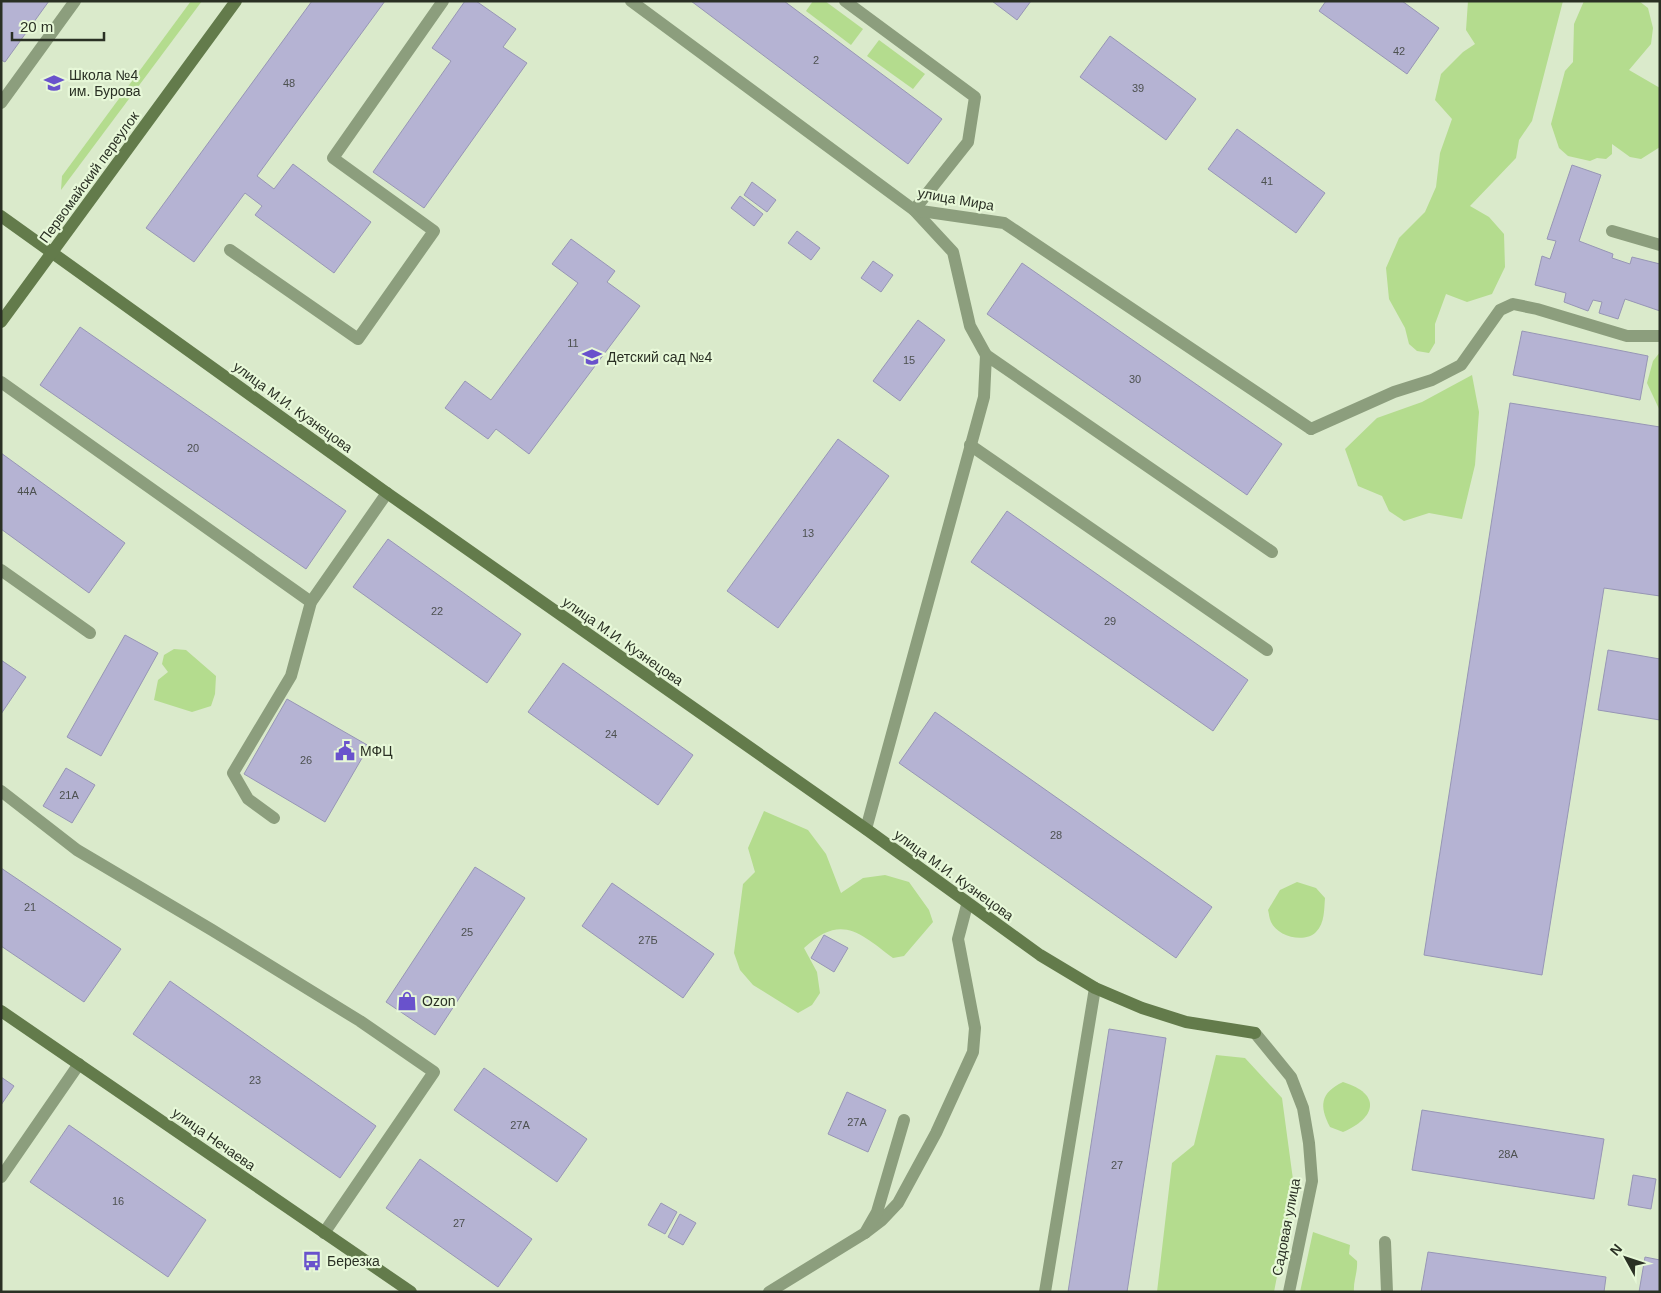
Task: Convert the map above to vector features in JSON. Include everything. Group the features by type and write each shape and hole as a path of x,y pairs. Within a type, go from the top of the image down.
{"street":[{"path":"1,103 75,1"},
{"name":"Первомайский переулок","path":"1,322 236,1"},
{"path":"230,250 358,339 434,231 333,158 444,1"},
{"name":"улица Мира","path":"631,1 914,210 1004,223 1311,429 1394,392 1432,380 1461,365 1500,310 1513,304 1537,309 1627,336 1660,336"},
{"path":"845,1 975,97 968,142 914,210 953,252 970,326 986,355 1272,552"},
{"name":"улица М.И. Кузнецова","path":"1,216 387,493 866,830 1040,955 1095,988 1142,1008 1186,1022 1255,1034"},
{"path":"1612,231 1660,245"},
{"path":"866,830 984,397 986,355"},
{"path":"1,382 312,602"},
{"path":"970,445 1267,650"},
{"path":"274,818 248,800 233,772 291,676 312,602 387,493"},
{"path":"1,570 90,633"},
{"path":"1,791 77,850 360,1021 434,1072 324,1233"},
{"path":"769,1292 865,1233 882,1220 898,1203 936,1133 973,1052 975,1028 958,939 967,904"},
{"path":"1045,1292 1095,988"},
{"name":"улица Нечаева","path":"1,1011 411,1292"},
{"name":"Садовая улица","path":"1255,1034 1291,1077 1303,1108 1309,1144 1312,1181 1289,1292"},
{"path":"1,1178 79,1064"},
{"path":"865,1233 876,1212 904,1120"},
{"path":"1385,1242 1388,1292"}],"green space":[{"path":"191,1 202,1 61,190 62,176"},
{"path":"813,1 825,1 863,29 851,45 806,11"},
{"path":"1468,1 1563,1 1532,121 1519,140 1516,158 1470,206 1489,217 1504,234 1505,267 1492,294 1467,302 1446,294 1435,324 1435,343 1429,353 1417,351 1409,344 1405,328 1389,299 1386,268 1399,238 1425,212 1436,187 1440,153 1452,119 1435,100 1441,74 1463,52 1475,44 1466,30"},
{"path":"1584,1 1639,1 1648,8 1653,28 1651,44 1629,70 1660,88 1660,147 1641,159 1630,157 1612,144 1612,154 1606,159 1597,158 1590,161 1568,156 1559,148 1551,124 1565,71 1573,62 1574,24"},
{"path":"879,40 925,74 913,89 867,56"},
{"path":"1660,352 1660,411 1647,383 1653,361"},
{"path":"1472,375 1479,412 1475,465 1462,519 1429,513 1404,521 1389,511 1382,496 1358,486 1345,449 1377,418 1422,402"},
{"path":"174,649 186,650 216,676 215,694 211,706 192,712 154,700 158,680 168,672 162,664 164,655"},
{"path":"764,811 808,830 826,854 841,893 863,878 885,875 909,882 929,910 933,922 904,956 893,958 870,941 850,930 829,931 817,937 804,948 817,972 820,993 812,1005 798,1013 753,985 740,970 734,953 743,884 755,872 748,848"},
{"path":"1297,882 1316,888 1325,898 1324,916 1319,928 1311,936 1298,938 1291,937 1274,927 1268,910 1280,890"},
{"path":"1216,1055 1245,1058 1282,1098 1294,1187 1274,1292 1157,1292 1172,1163 1194,1145"},
{"path":"1343,1082 1356,1087 1364,1093 1369,1099 1370,1106 1368,1113 1362,1120 1343,1132 1330,1127 1323,1106 1326,1096 1330,1091"},
{"path":"1313,1232 1350,1245 1349,1254 1357,1261 1354,1292 1300,1292"}],"building":[{"path":"1,1 49,1 5,62 1,60"},
{"path":"312,1 385,1 257,176 274,189 293,164 371,222 334,273 255,215 262,206 245,193 194,262 146,228"},
{"path":"465,1 476,1 516,29 503,47 527,63 424,208 373,172 451,61 432,48"},
{"path":"691,1 784,1 942,119 908,164"},
{"path":"992,1 1031,1 1017,20"},
{"path":"1326,1 1402,1 1439,28 1407,74 1319,11"},
{"path":"1110,36 1196,99 1166,140 1080,77"},
{"path":"1237,129 1325,193 1296,233 1208,169"},
{"path":"1572,165 1601,175 1579,241 1613,254 1612,258 1630,264 1632,257 1660,264 1660,311 1625,299 1618,319 1599,313 1602,302 1593,300 1588,311 1564,302 1566,293 1535,285 1542,256 1550,259 1556,241 1547,239"},
{"path":"752,182 776,200 767,212 744,195"},
{"path":"740,196 763,214 754,226 731,208"},
{"path":"797,231 820,248 811,260 788,243"},
{"path":"571,239 615,271 607,282 640,306 529,454 496,429 488,439 445,408 465,381 491,400 578,283 552,264"},
{"path":"873,261 893,275 881,292 861,278"},
{"path":"1022,263 1282,444 1247,495 987,314"},
{"path":"918,320 945,340 900,401 873,381"},
{"path":"80,327 346,511 306,569 40,385"},
{"path":"1522,331 1648,356 1640,400 1513,375"},
{"path":"1510,403 1660,427 1660,596 1604,588 1542,975 1424,955"},
{"path":"838,439 889,476 778,628 727,591"},
{"path":"1,453 125,543 89,593 1,529"},
{"path":"1007,511 1248,680 1213,731 971,562"},
{"path":"388,539 521,634 487,683 353,587"},
{"path":"125,635 158,653 101,756 67,737"},
{"path":"1608,650 1660,659 1660,720 1598,710"},
{"path":"1,660 26,677 1,714"},
{"path":"563,663 693,755 658,805 528,712"},
{"path":"287,699 369,746 325,822 244,774"},
{"path":"935,712 1212,907 1176,958 899,763"},
{"path":"66,768 95,785 72,823 43,806"},
{"path":"475,867 525,898 435,1035 386,1002"},
{"path":"1,868 121,949 84,1002 1,946"},
{"path":"612,883 714,954 683,998 582,926"},
{"path":"824,935 848,948 834,972 811,958"},
{"path":"170,981 376,1126 340,1178 133,1034"},
{"path":"1109,1029 1166,1038 1127,1292 1068,1292"},
{"path":"484,1068 587,1139 557,1182 454,1110"},
{"path":"1,1077 14,1086 1,1105"},
{"path":"847,1092 886,1110 868,1152 828,1134"},
{"path":"1422,1110 1604,1139 1594,1199 1412,1170"},
{"path":"69,1125 206,1220 168,1277 30,1182"},
{"path":"420,1159 532,1239 498,1287 386,1208"},
{"path":"1633,1175 1656,1179 1651,1209 1628,1205"},
{"path":"661,1203 677,1212 665,1234 648,1225"},
{"path":"680,1214 696,1223 683,1245 668,1237"},
{"path":"1428,1252 1606,1277 1604,1292 1421,1292"},
{"path":"1645,1257 1660,1260 1660,1292 1639,1292"}],"place":[{"name":"Школа №4 им. Бурова","path":"54,83"},
{"name":"Детский сад №4","path":"592,357"},
{"name":"МФЦ","path":"345,751"},
{"name":"Ozon","path":"407,1001"},
{"name":"Березка","path":"312,1261"}]}
